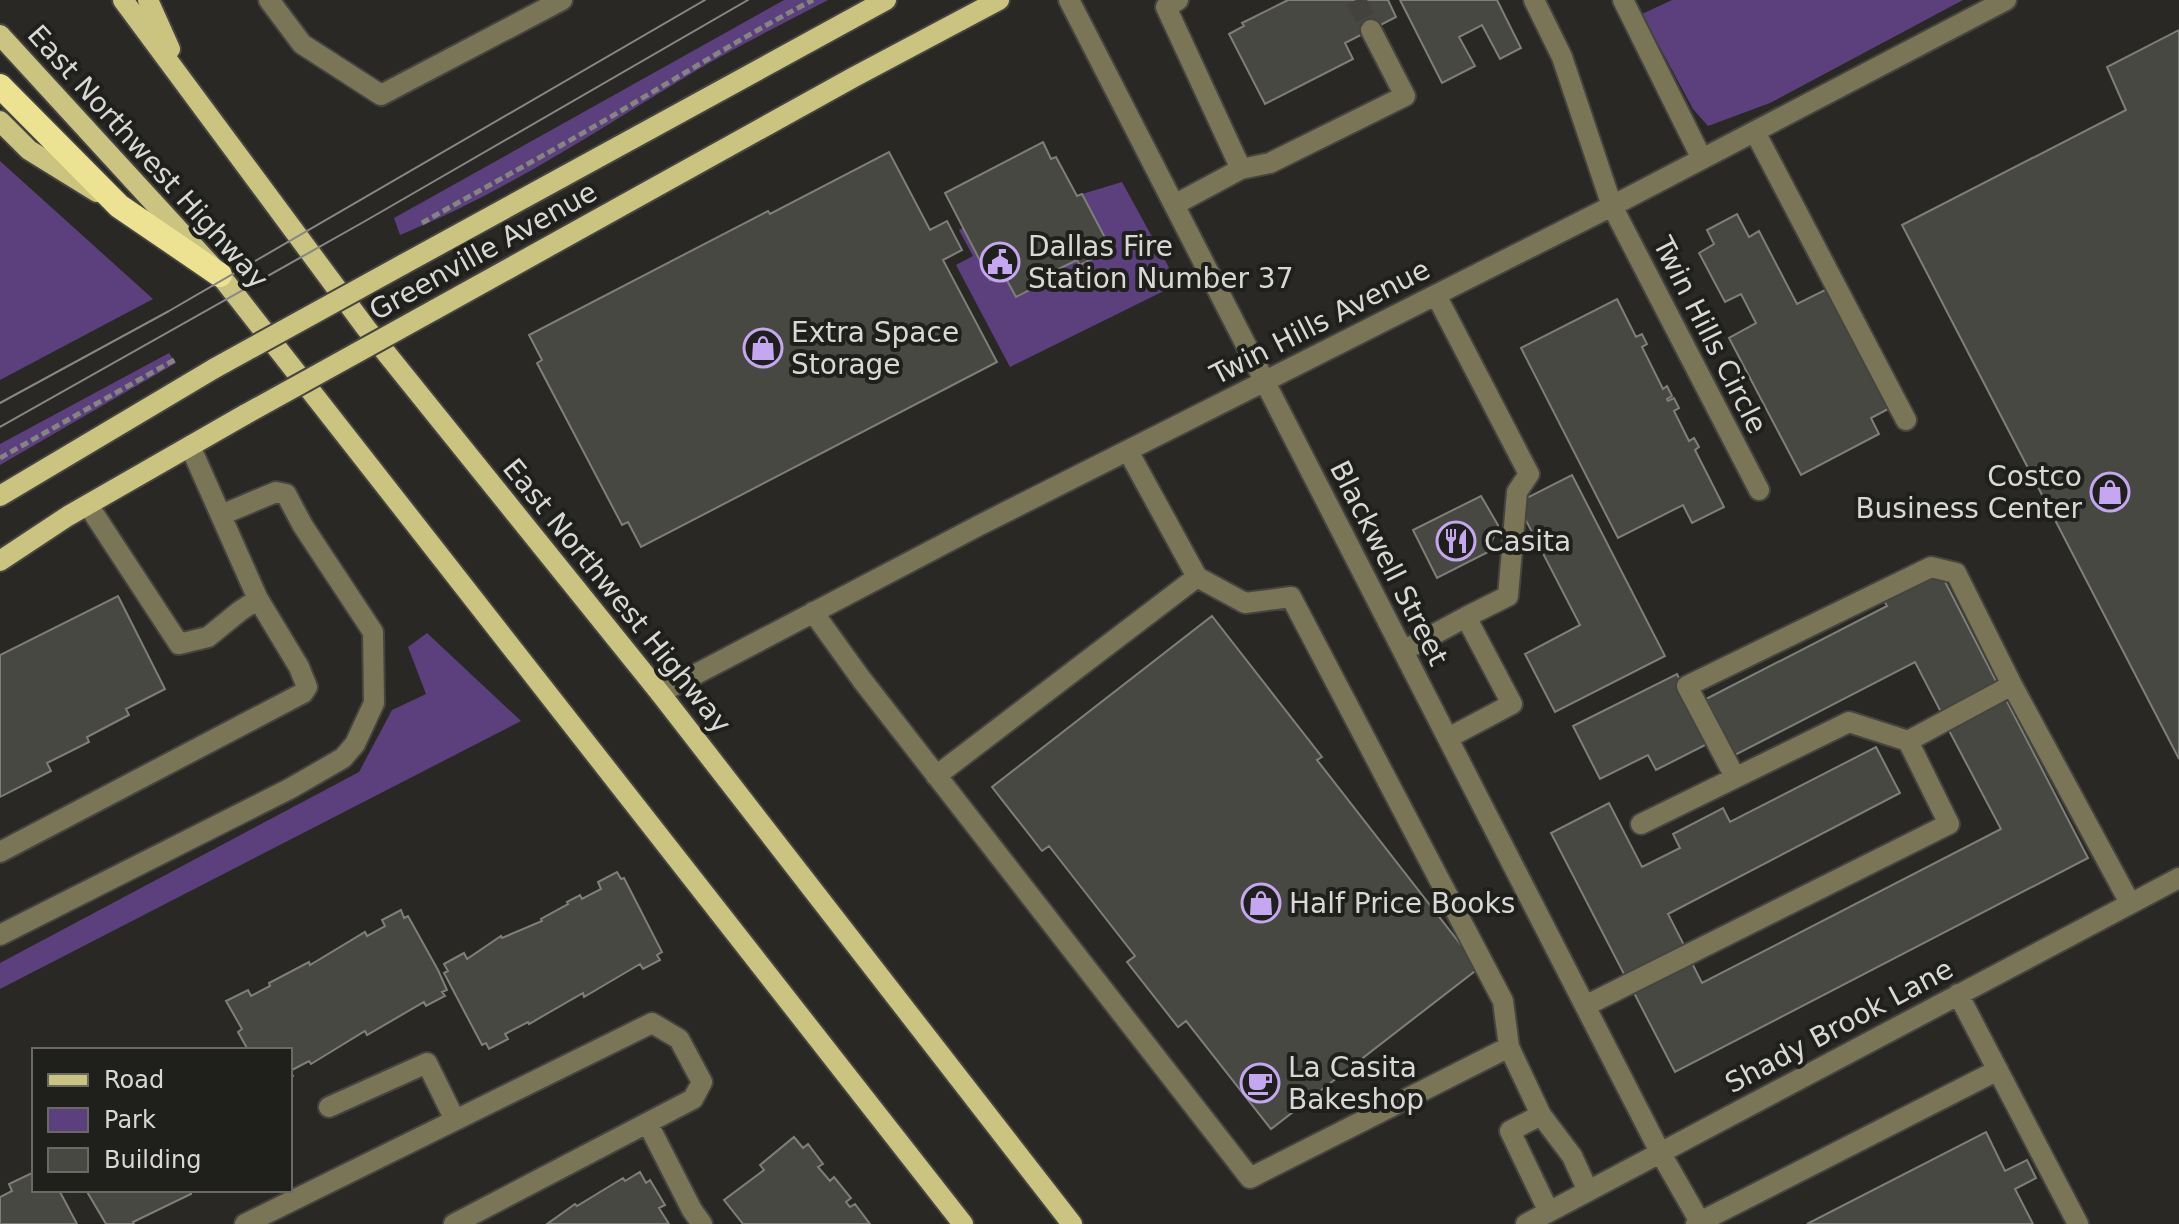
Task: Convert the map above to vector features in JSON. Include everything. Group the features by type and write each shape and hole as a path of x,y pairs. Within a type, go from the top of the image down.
{"highway":[{"path":"0,86 119,206 220,275"}],"main road":[{"name":"East Northwest Highway","path":"123,0 366,328 660,693 1072,1224"},
{"path":"148,0 187,85"},
{"name":"Greenville Avenue","path":"0,496 215,368 886,0"},
{"name":"Greenville Avenue","path":"0,561 88,505 246,414 840,84 999,0"},
{"name":"East Northwest Highway","path":"0,35 220,275 963,1224"},
{"path":"0,121 29,150 119,206"}],"street":[{"path":"269,0 302,44 381,95 562,0"},
{"name":"Blackwell Street","path":"1069,0 1660,1152 1700,1223"},
{"path":"1178,0 1166,7 1241,169"},
{"name":"Twin Hills Circle","path":"1534,0 1562,57 1612,206 1759,490"},
{"path":"1623,0 1702,159"},
{"name":"Twin Hills Avenue","path":"660,693 1264,381 1612,206 2006,0"},
{"path":"1174,205 1241,169 1270,163 1405,96 1371,30"},
{"path":"1755,132 1906,420"},
{"path":"1403,651 1508,596 1517,492 1529,474 1436,295"},
{"path":"0,852 303,693 307,687 299,667 258,599 190,446"},
{"path":"1128,451 1197,577 1245,603 1291,597 1503,1001 1509,1047 1541,1115 1572,1156 1588,1191"},
{"path":"0,935 291,788 343,758 355,744 374,703 373,632 286,494 276,492 221,515"},
{"path":"88,505 179,644 208,637 258,599"},
{"path":"1735,777 1687,686 1931,567 1956,573 2012,685 2130,903"},
{"path":"936,776 1197,577"},
{"path":"813,612 936,776 1250,1178 1509,1047"},
{"path":"1448,738 1512,704 1466,617"},
{"path":"1908,741 2012,685"},
{"path":"1585,1006 1949,824 1908,741 1849,722 1641,824"},
{"name":"Shady Brook Lane","path":"1526,1224 2179,878"},
{"path":"1958,994 2078,1224"},
{"path":"245,1224 652,1023 679,1039 702,1082 693,1099 454,1224"},
{"path":"329,1107 427,1063 455,1120"},
{"path":"1700,1223 1998,1070"},
{"path":"1541,1115 1510,1131 1549,1212"},
{"path":"648,1124 702,1224"}],"path":[{"path":"422,223 813,0"},
{"path":"0,458 176,359"}],"green space":[{"path":"784,0 828,0 709,63 519,177 400,235 394,218"},
{"path":"1672,0 1963,0 1770,103 1708,126 1693,109 1642,14"},
{"path":"0,161 153,299 0,380"},
{"path":"1122,182 1178,284 1010,367 956,265 973,256 959,230 963,228 990,280 1003,273 1017,297 1050,279 1049,274 1077,260 1080,265 1111,249 1082,194"},
{"path":"169,353 176,363 0,465 0,444"},
{"path":"427,633 521,721 0,989 0,963 359,772 392,710 426,694 408,647"}],"building":[{"path":"1288,0 1388,0 1396,17 1345,43 1353,59 1265,104 1229,34 1244,26 1242,23"},
{"path":"1400,0 1497,0 1521,48 1500,59 1482,25 1459,37 1475,66 1442,83"},
{"name":"Costco Business Center","path":"2179,30 2179,759 1902,225 2126,110 2107,67"},
{"path":"1043,142 1051,159 1056,157 1077,196 1082,194 1111,249 1080,265 1077,260 1048,274 1051,279 1016,297 1003,273 990,280 945,193"},
{"name":"Extra Space Storage","path":"889,152 930,230 947,221 962,250 943,260 997,362 641,547 628,522 622,525 537,363 542,360 529,335"},
{"path":"1737,214 1749,237 1759,231 1797,304 1827,289 1890,408 1871,418 1879,434 1801,475 1729,338 1756,323 1741,294 1725,302 1699,253 1714,244 1707,230"},
{"path":"1617,299 1636,337 1642,334 1647,344 1642,347 1663,389 1667,386 1672,396 1668,401 1674,398 1679,408 1674,411 1689,441 1694,438 1699,447 1695,450 1724,507 1692,523 1683,505 1618,538 1521,348"},
{"path":"1572,475 1665,656 1555,712 1525,654 1580,625 1517,503"},
{"name":"Casita","path":"1481,496 1498,525 1488,552 1437,578 1413,530"},
{"path":"1940,572 2000,689 1944,718 1915,662 1735,755 1706,699 1887,606 1884,601"},
{"path":"118,596 165,689 126,709 129,715 87,737 89,742 47,763 51,771 0,797 0,655"},
{"name":"Half Price Books","path":"1212,616 1322,757 1317,760 1479,968 1271,1129 1186,1021 1178,1027 1127,962 1135,956 1049,846 1042,851 992,787"},
{"path":"1677,674 1711,742 1656,770 1648,755 1600,779 1573,726"},
{"path":"2003,694 2088,858 1675,1072 1633,991 1691,961 1702,983 2001,829 1945,723"},
{"path":"1876,747 1900,793 1668,914 1685,947 1626,978 1551,833 1609,803 1642,867 1680,848 1673,834 1723,808 1730,822"},
{"path":"617,872 621,879 624,878 662,952 657,955 660,960 643,969 640,964 584,997 583,993 505,1034 508,1039 489,1049 486,1043 482,1045 444,973 448,971 444,964 464,953 467,959 501,936 542,921 567,902 580,895 582,899 601,889 598,882"},
{"path":"401,910 404,918 408,916 438,970 447,990 442,992 445,996 426,1006 424,1002 367,1035 365,1031 311,1064 309,1061 292,1070 292,1048 247,1048 238,1032 242,1029 226,1001 248,990 251,996 270,986 269,983 309,962 310,965 365,932 367,936 385,926 382,920"},
{"path":"1986,1132 2005,1171 2027,1160 2036,1178 2015,1189 2033,1224 1807,1224"},
{"path":"794,1137 803,1148 808,1144 823,1164 818,1167 830,1181 834,1177 851,1198 846,1202 850,1207 855,1204 870,1224 743,1224 724,1200 764,1170 760,1165"},
{"path":"640,1172 646,1183 650,1180 665,1205 659,1208 669,1224 547,1224 575,1204 577,1206 623,1178 625,1181"},
{"path":"32,1173 32,1192 60,1192 77,1224 0,1224 0,1197 12,1191 9,1184"},
{"path":"87,1192 190,1192 134,1224 106,1224"}],"tunnel":[{"path":"1356,0 1371,30"}],"tram line":[{"path":"0,403 169,311 705,0"},
{"path":"0,427 748,0"}],"place":[{"name":"Dallas Fire Station Number 37","path":"1000,262"},
{"name":"Extra Space Storage","path":"763,348"},
{"name":"Costco Business Center","path":"2110,492"},
{"name":"Casita","path":"1456,541"},
{"name":"Half Price Books","path":"1261,903"},
{"name":"La Casita Bakeshop","path":"1260,1083"}]}
